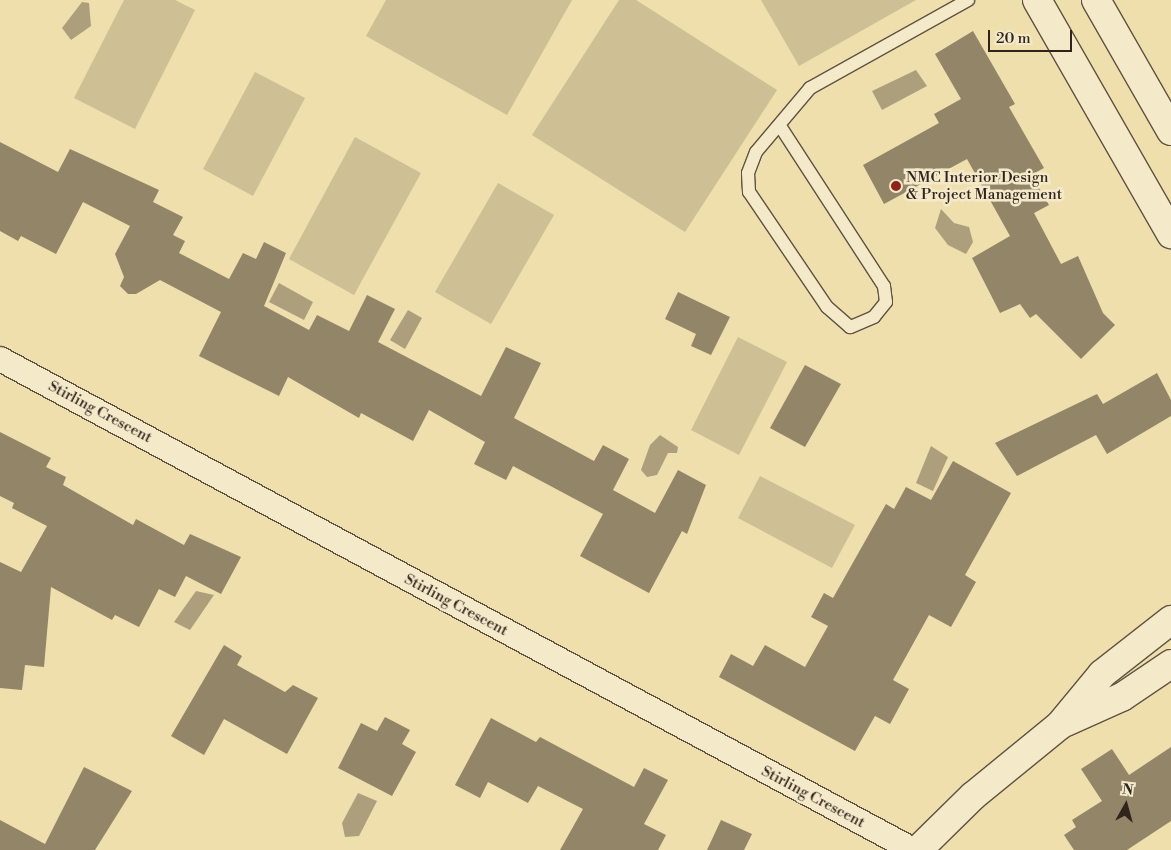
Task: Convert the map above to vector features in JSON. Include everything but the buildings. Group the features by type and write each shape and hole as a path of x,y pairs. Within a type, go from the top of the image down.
{"street":[{"path":"1037,0 1171,234"},
{"path":"1096,0 1171,131"},
{"name":"Stirling Crescent","path":"0,359 912,850"},
{"path":"918,850 973,796 1060,725 1102,674 1171,620"},
{"path":"1060,725 1122,697 1171,664"}],"lane":[{"path":"780,126 884,286 886,302 874,317 850,327 827,307 749,192 748,173 756,152 780,126 810,88 968,0"}],"shaded area":[{"path":"124,0 175,0 195,10 135,129 74,98"},
{"path":"386,0 572,0 507,115 366,36"},
{"path":"619,0 636,0 777,90 685,232 532,135"},
{"path":"761,0 916,0 799,66"},
{"path":"82,2 89,3 91,26 71,40 62,28"},
{"path":"916,70 927,86 882,110 872,91"},
{"path":"255,72 305,98 253,196 203,169"},
{"path":"355,137 421,173 354,295 289,259"},
{"path":"498,183 554,215 491,324 435,292"},
{"path":"941,209 954,223 969,227 973,242 966,254 948,245 935,228"},
{"path":"279,283 313,302 304,320 269,302"},
{"path":"408,310 422,318 405,349 390,340"},
{"path":"738,337 787,362 739,455 691,430"},
{"path":"660,435 678,447 677,453 668,453 657,475 647,477 641,470 650,445"},
{"path":"931,446 948,457 933,491 916,483"},
{"path":"760,476 855,525 832,568 738,518"},
{"path":"196,591 214,595 190,630 174,622"},
{"path":"358,793 377,801 359,836 345,837 342,823"}],"place":[{"name":"NMC Interior Design & Project Management","path":"896,186"}]}
